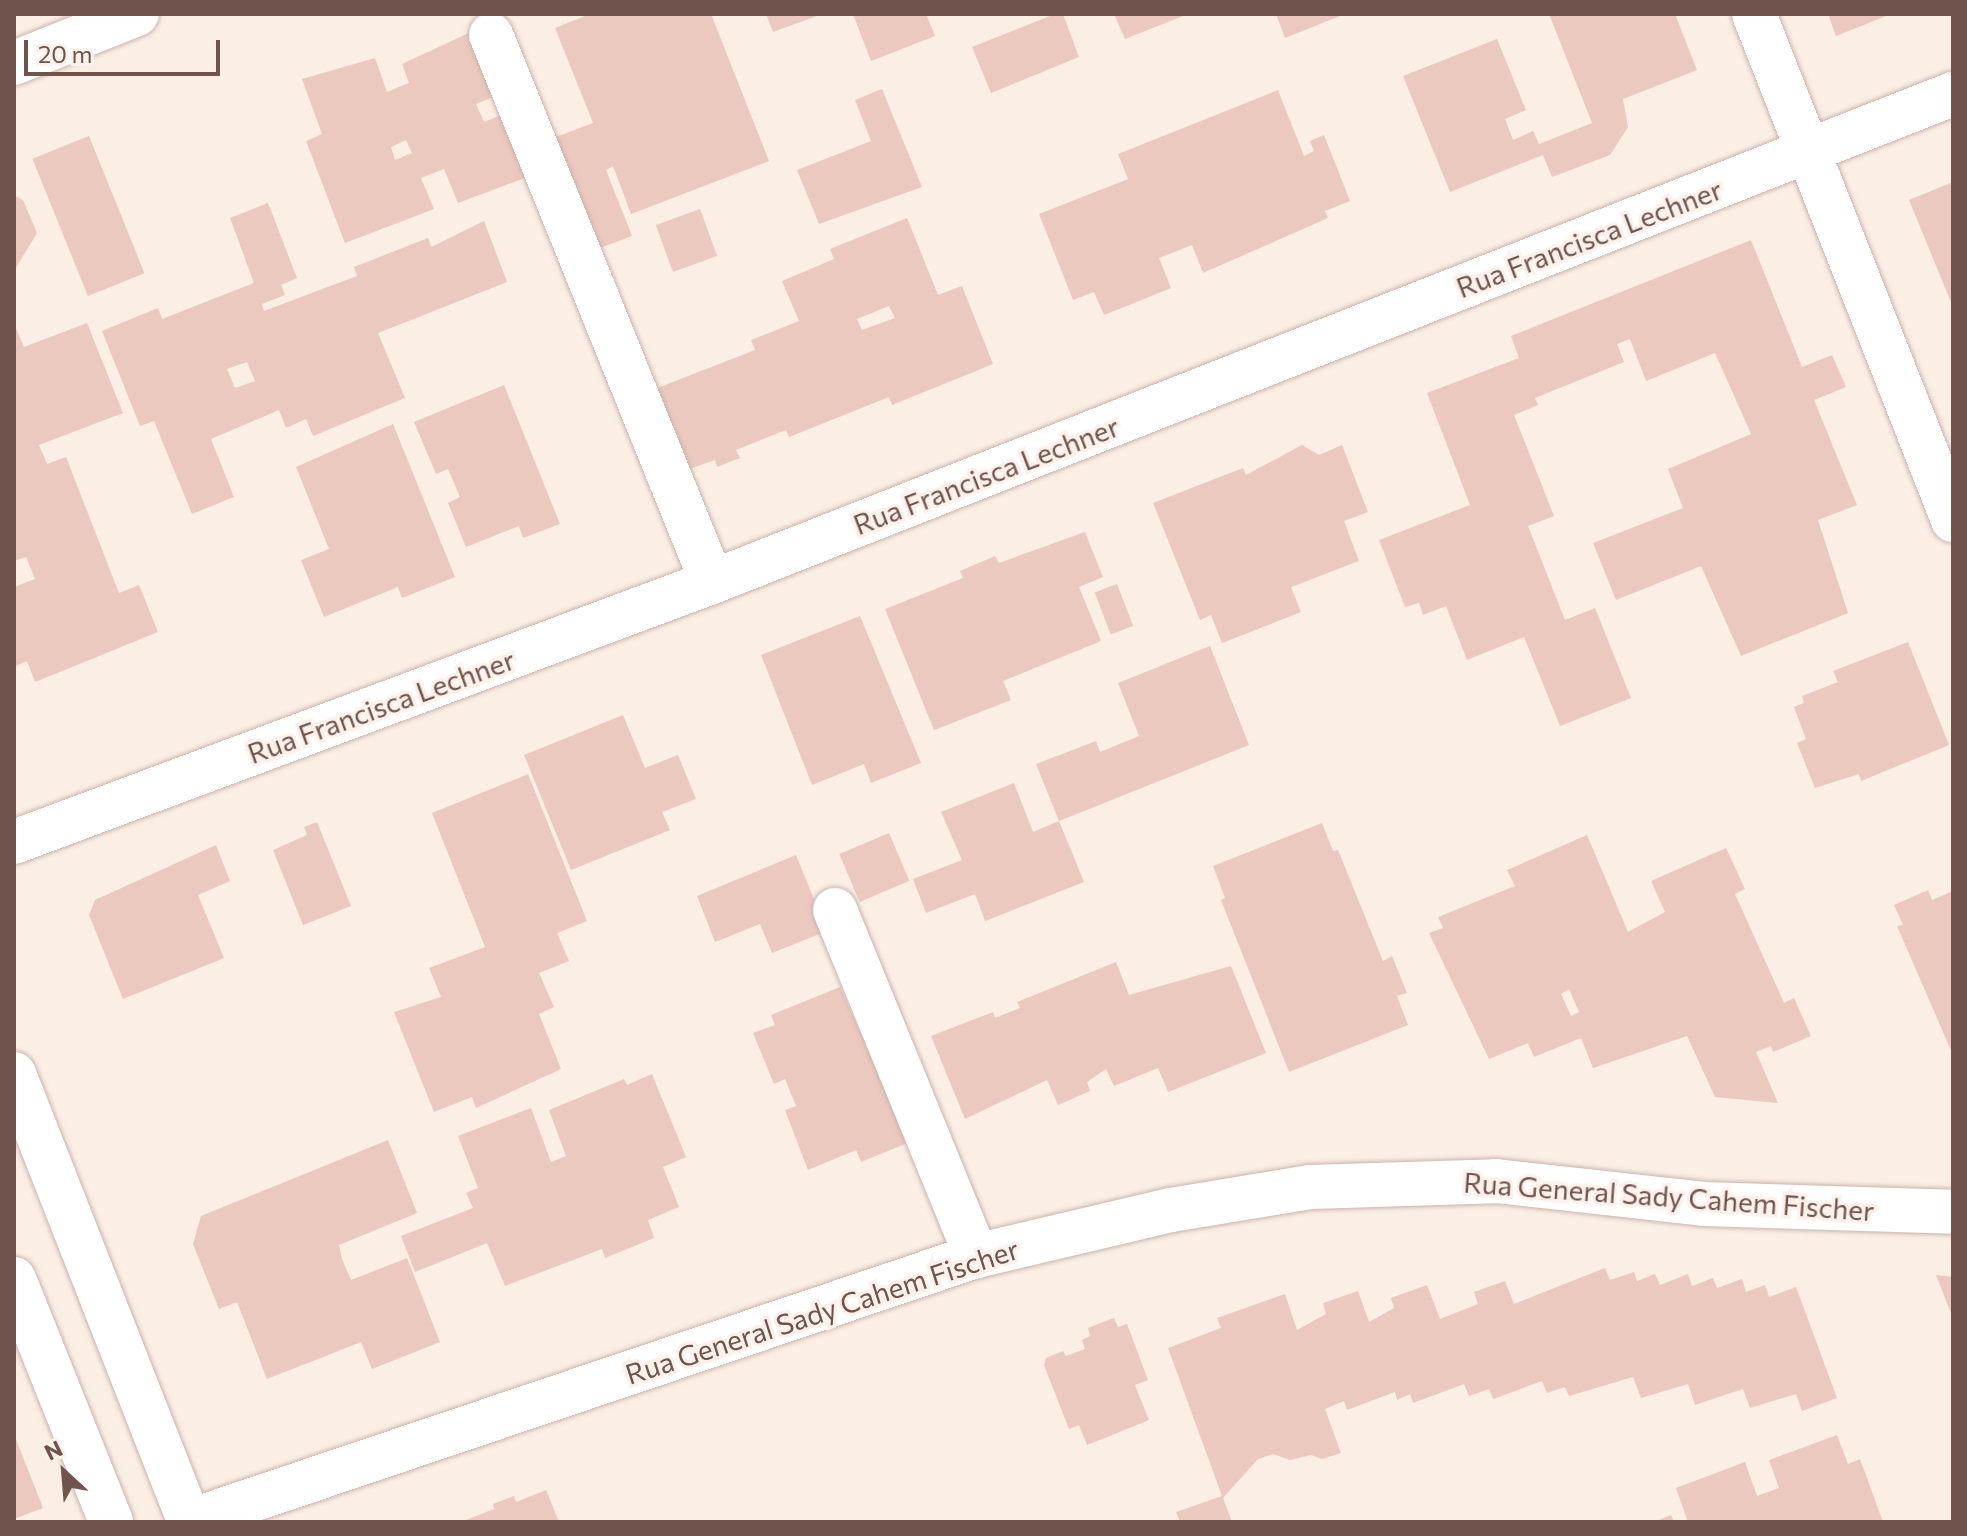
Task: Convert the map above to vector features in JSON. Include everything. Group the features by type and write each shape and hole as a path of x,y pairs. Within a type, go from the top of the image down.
{"street":[{"path":"14,63 137,14"},
{"path":"1754,14 1953,520"},
{"path":"491,35 712,582"},
{"name":"Rua Francisca Lechner","path":"14,842 712,582 1953,94"},
{"path":"835,910 976,1256"},
{"path":"14,1074 189,1522"},
{"name":"Rua General Sady Cahem Fischer","path":"189,1522 976,1256 1171,1210 1310,1187 1496,1181 1704,1204 1953,1212"},
{"path":"14,1279 111,1522"}],"building":[{"path":"590,14 711,14 769,161 631,214 613,166 606,170 632,236 600,248 556,137 593,123 555,28"},
{"path":"766,14 822,14 773,32"},
{"path":"853,14 926,14 935,36 871,61"},
{"path":"1055,14 1063,14 1079,57 991,93 972,47"},
{"path":"1114,14 1188,14 1125,39"},
{"path":"1276,14 1345,14 1285,38"},
{"path":"1549,14 1675,14 1697,70 1623,99 1628,127 1610,155 1552,177 1543,155 1450,192 1403,76 1497,39 1526,110 1505,119 1513,140 1533,131 1539,144 1592,123"},
{"path":"1828,14 1891,14 1836,36"},
{"path":"473,31 498,95 476,104 484,122 506,113 530,176 458,203 444,169 421,178 434,209 345,243 306,141 322,134 302,79 375,58 387,92 409,83 402,64","holes":["406,140 412,153 395,160 391,147"]},
{"path":"882,89 922,187 819,224 797,170 871,141 855,100"},
{"path":"1278,90 1304,156 1314,151 1310,141 1324,135 1350,201 1325,211 1328,218 1203,273 1192,245 1159,258 1171,288 1104,315 1094,292 1073,300 1039,214 1128,179 1118,154"},
{"path":"89,136 144,273 88,296 32,159"},
{"path":"1953,182 1953,307 1909,200"},
{"path":"14,195 23,200 37,233 14,271"},
{"path":"268,203 297,278 281,285 285,295 262,304 264,311 357,276 354,267 428,238 431,247 484,221 507,282 378,333 405,398 313,436 306,419 286,428 279,410 211,439 234,497 192,514 154,421 140,426 102,331 158,308 162,319 254,283 230,218","holes":["247,362 255,381 235,388 227,369"]},
{"path":"700,209 717,256 673,272 656,225"},
{"path":"907,218 938,295 962,286 993,364 892,405 889,397 789,437 786,430 736,450 740,458 717,467 715,460 686,470 655,389 755,350 751,340 799,321 782,281 834,259 830,249","holes":["889,306 895,318 862,330 857,319"]},
{"path":"1751,240 1802,367 1832,355 1846,387 1814,400 1857,505 1818,520 1848,613 1741,656 1701,566 1616,600 1593,543 1683,508 1668,469 1751,434 1715,353 1646,381 1630,339 1617,344 1624,362 1535,398 1538,405 1514,415 1554,516 1528,526 1565,620 1595,608 1631,698 1560,726 1524,637 1467,660 1446,606 1423,615 1419,603 1405,607 1379,540 1470,505 1427,393 1519,358 1511,336"},
{"path":"87,323 123,413 39,445 47,464 66,457 119,593 139,585 158,632 35,682 27,661 16,666 14,661 14,587 35,579 26,557 14,561 14,324 24,347"},
{"path":"504,385 560,524 523,538 519,526 466,547 448,503 460,497 448,469 436,474 414,422"},
{"path":"393,424 455,577 402,598 398,587 324,617 301,560 329,549 296,467"},
{"path":"1302,445 1319,455 1342,445 1368,512 1344,521 1359,561 1291,587 1301,612 1222,643 1211,615 1200,620 1153,503 1243,468 1246,475"},
{"path":"1085,532 1103,577 1079,587 1101,641 1003,681 1011,700 934,730 885,609 963,578 960,571 995,556 999,563"},
{"path":"1117,584 1133,626 1111,635 1095,593"},
{"path":"860,616 921,763 871,783 864,764 812,785 761,655"},
{"path":"1908,642 1949,745 1861,781 1859,774 1815,788 1797,743 1806,739 1794,707 1804,703 1802,696 1838,682 1833,671"},
{"path":"1210,646 1249,745 1059,821 1036,764 1096,741 1100,752 1139,736 1118,683"},
{"path":"623,715 645,768 678,755 696,799 662,812 670,830 571,870 524,755"},
{"path":"528,774 587,921 557,933 569,961 539,973 554,1007 539,1014 561,1069 476,1108 472,1097 434,1112 394,1012 441,997 429,968 485,947 432,813"},
{"path":"1014,783 1033,832 1059,821 1084,882 985,921 975,894 926,913 913,879 962,860 941,812"},
{"path":"317,822 351,906 303,925 273,850 307,835 304,827"},
{"path":"1322,823 1333,851 1338,850 1383,961 1392,956 1407,993 1397,996 1408,1025 1289,1072 1221,900 1225,898 1213,866"},
{"path":"889,833 909,881 860,902 839,854"},
{"path":"1587,835 1628,932 1665,912 1651,881 1726,848 1745,889 1735,894 1784,1003 1794,998 1811,1036 1773,1052 1771,1046 1756,1052 1778,1103 1715,1097 1687,1036 1593,1068 1581,1038 1534,1057 1528,1043 1489,1059 1429,933 1443,928 1438,917 1515,886 1507,870","holes":["1569,989 1579,1012 1571,1016 1561,994"]},
{"path":"216,845 230,881 198,895 224,958 123,999 89,915 95,900"},
{"path":"796,855 827,931 772,953 760,924 715,942 697,896"},
{"path":"1928,890 1932,900 1953,891 1953,1055 1897,926 1903,925 1894,905"},
{"path":"1116,962 1129,995 1231,966 1266,1053 1168,1092 1158,1068 1114,1086 1106,1069 1087,1082 1090,1091 1058,1105 1047,1080 965,1119 931,1036 993,1012 995,1018 1020,1008 1017,1002"},
{"path":"840,987 910,1142 861,1162 856,1150 808,1170 785,1110 796,1106 785,1079 774,1084 753,1033 775,1025 771,1015"},
{"path":"652,1074 686,1157 663,1167 679,1207 648,1220 654,1238 605,1258 602,1249 505,1286 487,1243 415,1272 401,1236 473,1208 466,1193 478,1188 458,1136 531,1108 551,1162 566,1156 549,1110 624,1079 627,1085"},
{"path":"388,1140 417,1213 339,1245 342,1259 351,1280 407,1258 440,1342 372,1369 361,1342 267,1379 237,1302 219,1309 193,1244 201,1216"},
{"path":"1605,1268 1610,1280 1634,1272 1637,1281 1655,1274 1660,1285 1688,1274 1692,1286 1713,1278 1717,1288 1742,1279 1746,1292 1765,1285 1769,1297 1796,1287 1837,1398 1802,1411 1796,1394 1750,1408 1743,1389 1695,1405 1688,1384 1641,1398 1633,1377 1569,1396 1565,1387 1547,1393 1542,1381 1493,1399 1489,1389 1469,1396 1464,1384 1413,1403 1410,1394 1397,1400 1395,1392 1347,1410 1344,1401 1325,1409 1341,1453 1322,1459 1311,1455 1290,1460 1273,1454 1258,1459 1223,1498 1232,1522 1180,1522 1176,1512 1222,1496 1168,1348 1221,1328 1217,1318 1285,1294 1297,1330 1326,1314 1323,1303 1358,1291 1369,1322 1394,1308 1391,1298 1427,1285 1440,1319 1478,1304 1474,1292 1505,1281 1514,1304"},
{"path":"1936,1275 1953,1277 1953,1318"},
{"path":"1114,1318 1118,1327 1127,1324 1148,1380 1135,1385 1149,1420 1087,1445 1079,1425 1069,1429 1044,1365 1046,1358 1063,1351 1066,1356 1085,1349 1082,1340 1090,1336 1088,1328"},
{"path":"14,1434 43,1508 14,1519"},
{"path":"1837,1435 1848,1464 1860,1459 1883,1522 1688,1522 1676,1488 1745,1462 1757,1496 1779,1488 1769,1460"},
{"path":"546,1490 559,1522 461,1522 494,1509 493,1504 514,1496 516,1502"},
{"path":"1671,1515 1674,1522 1654,1522"}]}
